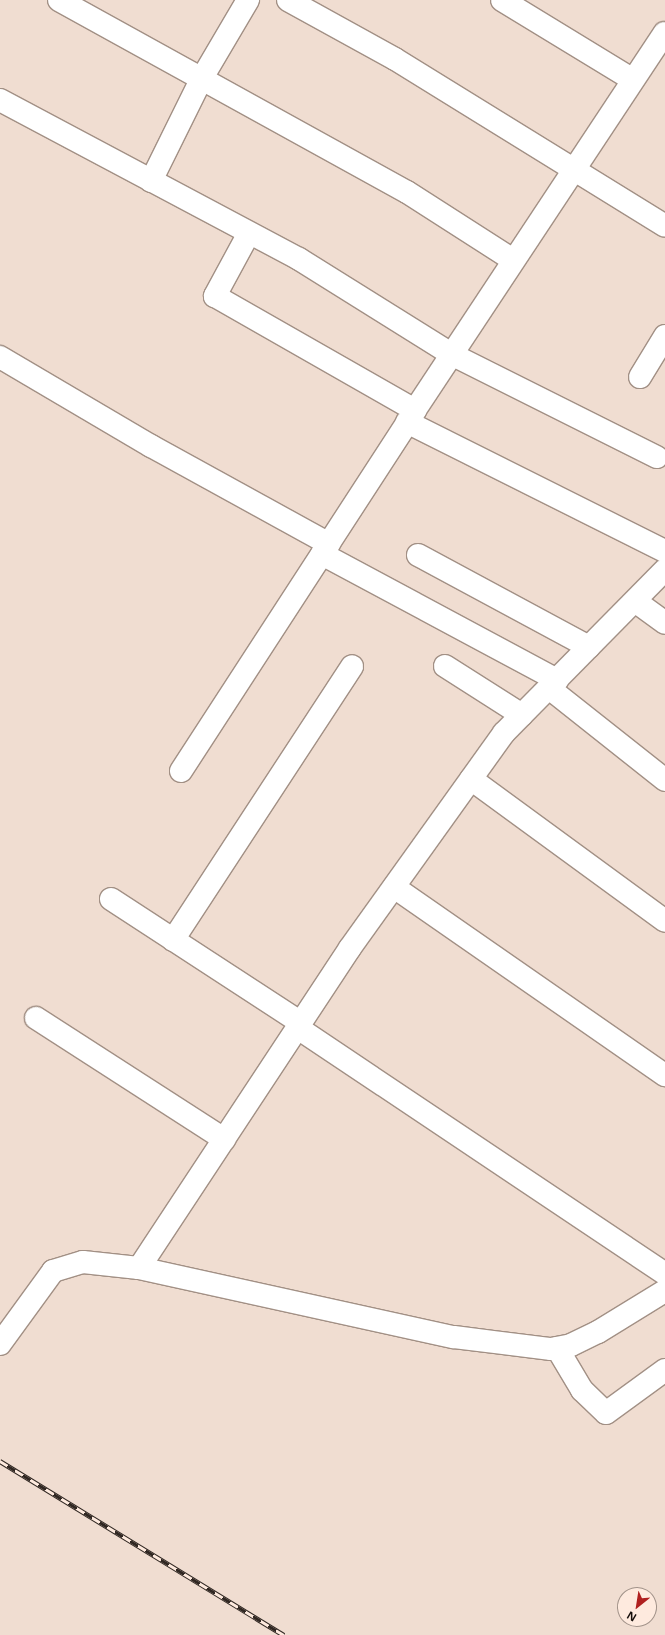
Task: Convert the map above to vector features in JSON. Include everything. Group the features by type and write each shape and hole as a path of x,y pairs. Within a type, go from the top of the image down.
{"street":[{"path":"59,0 407,192 513,260"},
{"path":"151,181 202,78 248,0"},
{"path":"288,0 395,60 665,226"},
{"path":"502,0 633,80"},
{"path":"181,771 451,354 665,33"},
{"path":"0,100 299,259 451,354 657,457"},
{"path":"249,233 215,296 411,416 665,551"},
{"path":"640,377 665,336"},
{"path":"0,357 553,684 665,780"},
{"path":"418,555 589,647"},
{"path":"139,1268 299,1026 394,887 504,733 665,570"},
{"path":"635,601 665,623"},
{"path":"173,940 352,666"},
{"path":"445,666 522,715"},
{"path":"471,779 665,921"},
{"path":"394,887 665,1074"},
{"path":"111,899 665,1274"},
{"path":"36,1018 224,1139"},
{"path":"0,1344 53,1271 83,1262 139,1268 378,1318 454,1337 551,1349 571,1345 598,1332 665,1291"},
{"path":"557,1348 582,1390 606,1413 665,1370"}],"railway":[{"path":"0,1461 284,1635"}]}
